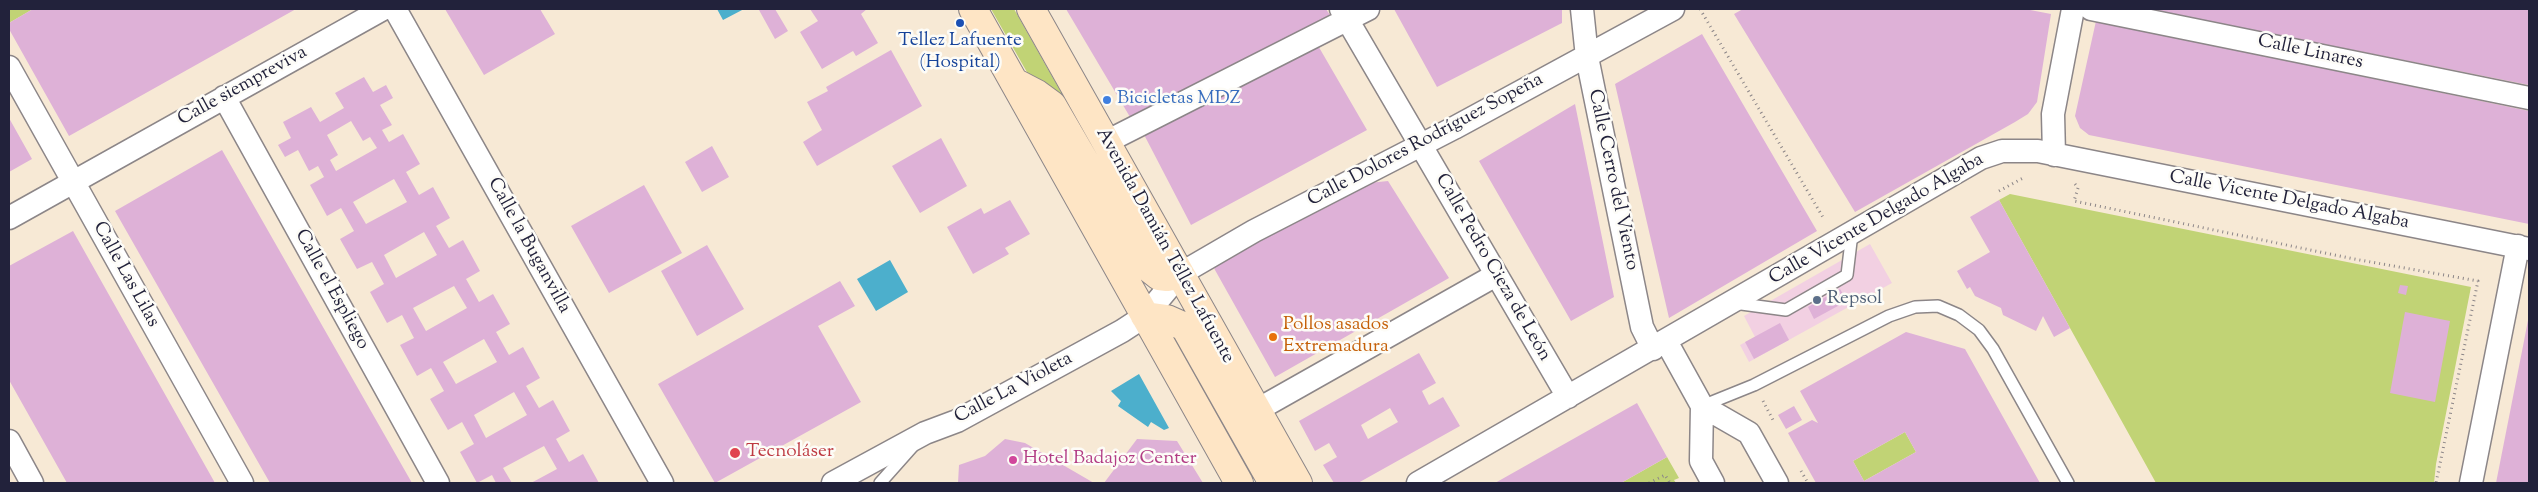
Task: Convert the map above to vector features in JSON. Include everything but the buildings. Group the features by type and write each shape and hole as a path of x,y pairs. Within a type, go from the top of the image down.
{"street":[{"name":"Calle siempreviva","path":"9,218 383,9"},
{"name":"Calle la Buganvilla","path":"395,9 662,483"},
{"path":"973,9 1239,483"},
{"name":"Avenida Damián Téllez Lafuente","path":"1031,9 1298,483"},
{"path":"1106,142 1344,14 1368,9"},
{"name":"Calle Cerro del Viento","path":"1582,9 1587,57 1642,327 1659,345 1702,406"},
{"name":"Calle Dolores Rodríguez Sopeña","path":"1180,274 1254,230 1421,145 1674,9"},
{"path":"2054,155 2052,114 2074,9"},
{"name":"Calle Linares","path":"2091,9 2529,98"},
{"name":"Calle Pedro Cieza de León","path":"1344,14 1568,397"},
{"name":"Calle Las Lilas","path":"9,67 242,483"},
{"path":"1014,82 1037,94 1052,105 1145,265 1159,276 1167,278 1180,274"},
{"name":"Calle el Espliego","path":"224,97 438,483"},
{"name":"Calle Vicente Delgado Algaba","path":"1418,483 1981,158 2002,151 2022,150 2054,155 2523,247"},
{"path":"2471,483 2523,247"},
{"name":"Calle La Violeta","path":"833,483 925,433 957,422 1146,316 1180,274"},
{"path":"1257,410 1496,275"},
{"path":"1146,316 1167,319 1185,328 1273,483"},
{"path":"1713,483 1701,461 1702,406 1749,433 1777,483"},
{"path":"1702,436 1730,422"},
{"path":"9,441 32,483"}],"lane":[{"path":"1732,303 1786,310 1847,275 1845,237"},
{"path":"1702,406 1754,385 1889,316 1915,307 1938,306 1960,315 1979,330 1994,349 2068,483"},
{"path":"880,483 925,433"}],"path":[{"path":"1700,9 1845,237"},
{"path":"1999,191 2033,172"},
{"path":"2069,179 2078,188 2074,201 2354,259 2478,281 2436,483"},
{"path":"1649,483 1665,474 1670,483"}],"shaded area":[{"name":"Repsol","path":"1870,244 1892,283 1749,362 1740,345 1755,337 1744,316"}],"green space":[{"path":"9,9 33,9 9,23"},
{"path":"991,9 1014,9 1062,94 1057,96 1032,81"},
{"path":"2010,194 2471,287 2436,464 2434,483 2156,483 1999,200"},
{"path":"1905,432 1916,452 1864,481 1853,461"},
{"path":"1667,457 1679,478 1674,480 1676,483 1621,483"}],"water":[{"path":"717,9 744,9 723,20"},
{"path":"890,260 908,292 876,311 857,279"},
{"path":"1139,374 1169,428 1164,430 1151,422 1148,427 1118,406 1121,401 1111,391"}],"place":[{"name":"Tellez Lafuente (Hospital)","path":"960,23"},
{"name":"Bicicletas MDZ","path":"1107,100"},
{"name":"Repsol","path":"1817,300"},
{"name":"Pollos asados Extremadura","path":"1273,337"},
{"name":"Tecnoláser","path":"735,453"},
{"name":"Hotel Badajoz Center","path":"1013,460"}]}
